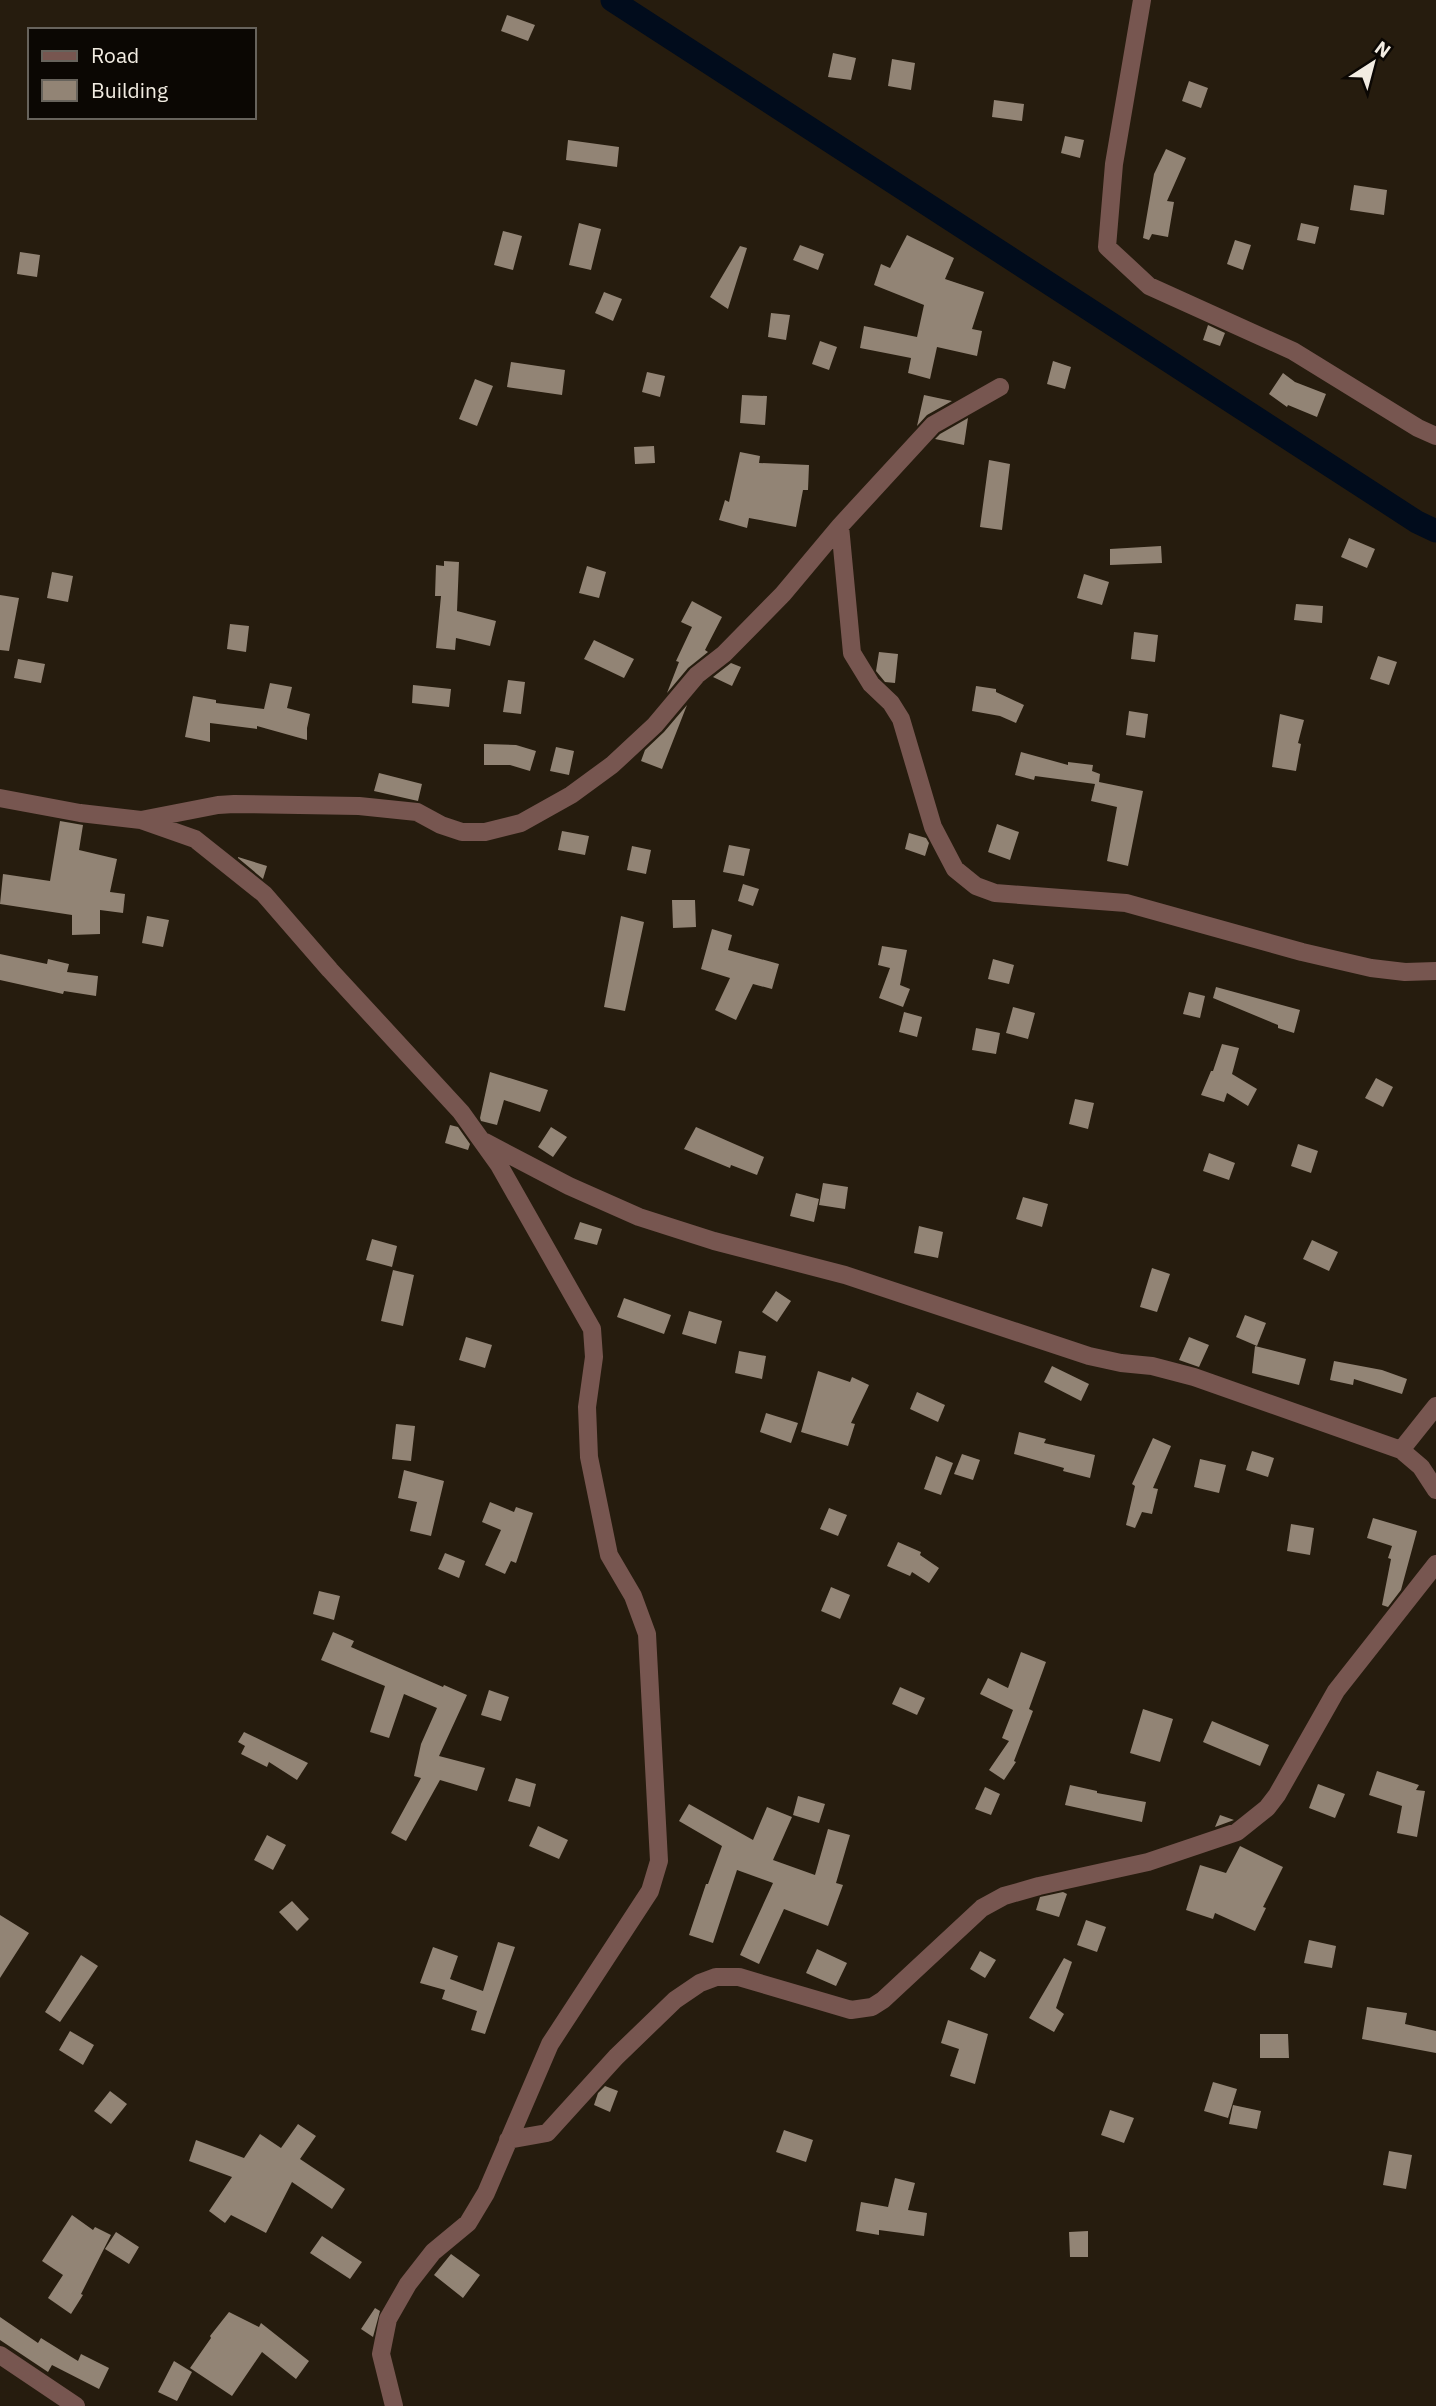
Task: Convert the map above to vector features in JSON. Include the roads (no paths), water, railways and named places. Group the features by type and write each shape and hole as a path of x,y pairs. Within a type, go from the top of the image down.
{"street":[{"path":"1142,0 1114,164 1107,247 1149,286 1293,351 1418,428 1436,436"},
{"path":"141,820 234,804 359,806 417,812 441,825 462,832 485,832 521,823 571,795 612,765 655,725 697,675 724,654 783,594 839,526 933,425 1000,387"},
{"path":"839,526 852,653 871,684 891,704 901,719 933,827 955,869 976,886 995,893 1126,903 1302,952 1371,968 1405,972 1436,971"},
{"path":"0,797 80,813 141,820 195,839 264,894 461,1112 499,1165 592,1329 594,1357 587,1407 589,1457 609,1555 633,1597 648,1634 659,1861 650,1891 550,2044 486,2193 468,2223 433,2252 408,2284 388,2319 381,2354 394,2406"},
{"path":"482,1141 569,1186 639,1217 714,1241 845,1275 1089,1356 1152,1366 1285,1407 1401,1450 1421,1467 1436,1490"},
{"path":"1401,1450 1436,1406"},
{"path":"509,2140 547,2133 616,2057 675,2000 700,1983 716,1977 739,1977 850,2010 872,2007 883,2000 982,1908 1004,1896 1148,1862 1237,1832 1278,1795 1336,1691 1436,1564"},
{"path":"0,2354 76,2406"}],"waterway":[{"path":"612,0 1417,522 1436,531"}]}
